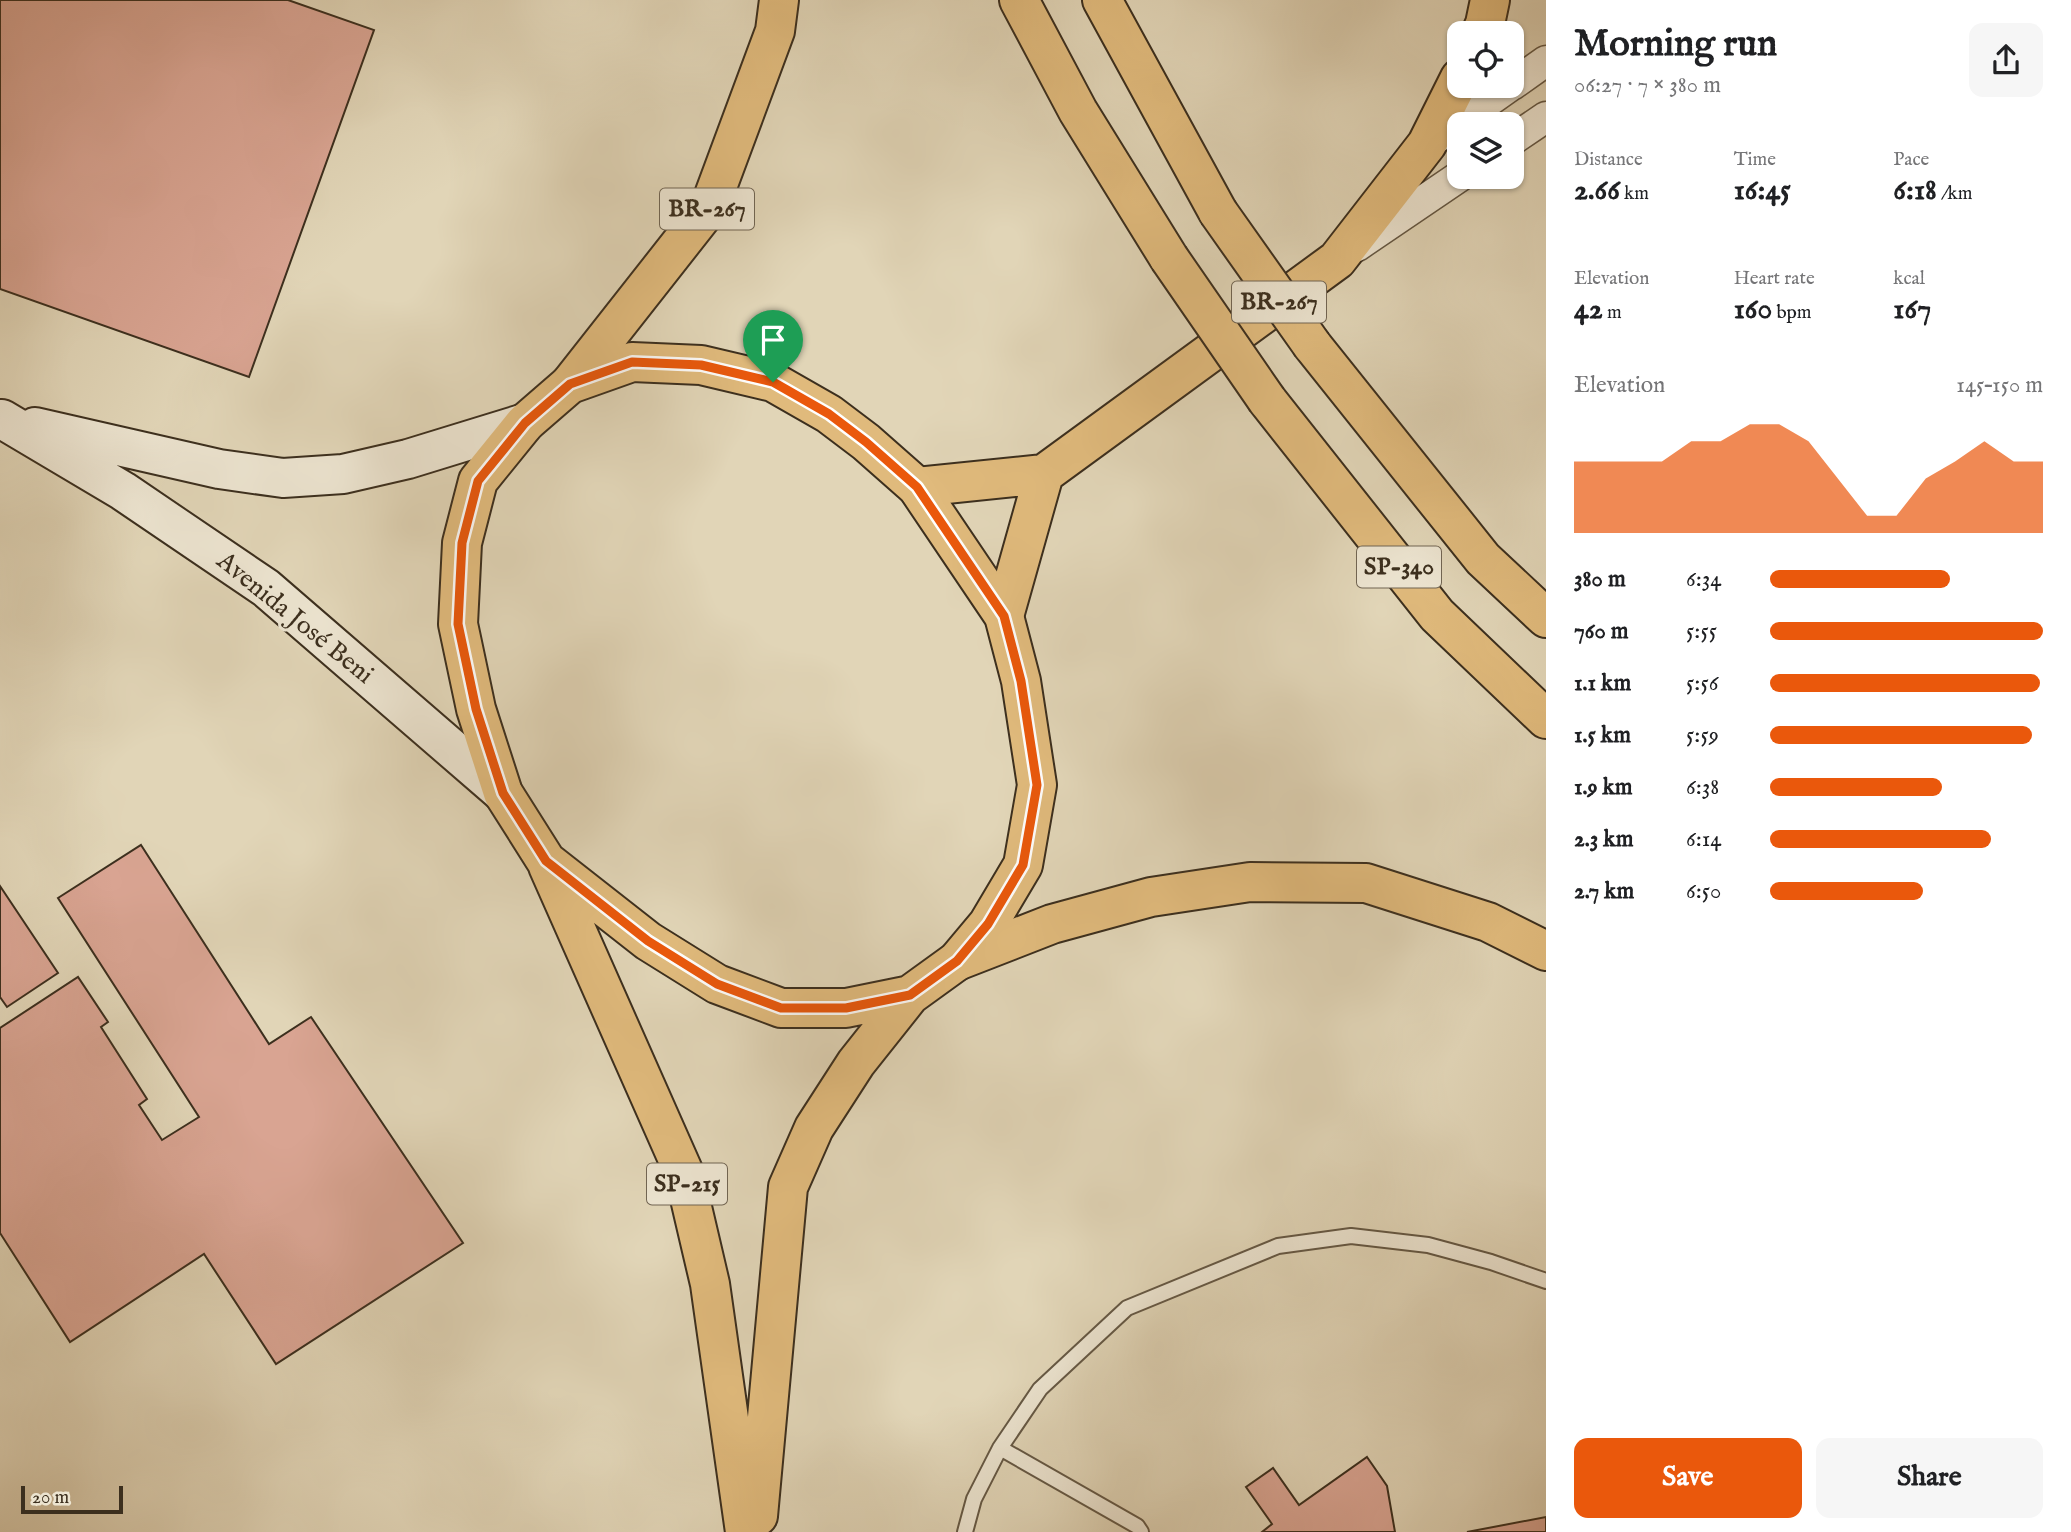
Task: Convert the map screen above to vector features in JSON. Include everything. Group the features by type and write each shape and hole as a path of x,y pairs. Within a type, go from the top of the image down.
{"main road":[{"name":"BR-267","path":"546,861 503,793 476,709 458,624 462,543 478,481 525,423 570,384 710,205 775,31 779,0"},
{"name":"SP-340","path":"1020,0 1079,111 1169,258 1267,400 1437,615 1546,719"},
{"name":"SP-340","path":"1101,0 1218,212 1312,345 1483,559 1546,618"},
{"path":"1486,21 1490,0"},
{"name":"BR-267","path":"1044,474 1336,260 1427,144 1450,98"},
{"path":"570,384 632,362 701,365 773,382 829,414 917,487 1004,616 1021,681 1037,785 1023,865 988,924 957,961 910,995 856,1063 814,1128 788,1187 757,1532"},
{"name":"Avenida José Beni","path":"1,419 219,469 283,478 343,474 408,459 525,423"},
{"name":"Avenida José Beni","path":"1,419 123,491 266,588 503,793"},
{"path":"917,487 1044,474 1004,616"},
{"path":"546,861 648,941 717,984 781,1008 846,1008 910,995"},
{"name":"SP-215","path":"546,861 684,1173 710,1284 745,1532"},
{"path":"957,961 1052,924 1138,901 1250,882 1366,883 1488,922 1546,951"}],"street":[{"path":"1524,76 1546,61"},
{"path":"1427,144 1492,98"},
{"path":"1524,132 1546,117"},
{"path":"1336,260 1447,185"}],"lane":[{"path":"965,1532 974,1499 1000,1448 1040,1388 1127,1308 1278,1246 1351,1236 1427,1245 1491,1262 1546,1281"},
{"path":"1000,1448 1137,1526 1141,1532"}],"building":[{"path":"0,0 288,0 374,30 249,377 0,289"},
{"path":"141,845 269,1044 311,1017 463,1243 276,1364 204,1254 70,1342 0,1233 0,1028 78,977 108,1022 101,1027 147,1099 139,1105 162,1140 199,1117 58,898"},
{"path":"0,886 58,973 7,1007 0,997"},
{"path":"1367,1457 1387,1486 1395,1532 1262,1532 1272,1524 1246,1487 1273,1468 1299,1505"},
{"path":"1546,1517 1546,1532 1467,1532"}],"route":[{"path":"632,362 701,365 773,382 829,414 917,487 1004,616 1021,681 1037,785 1023,865 988,924 957,961 910,995 846,1008 781,1008 717,984 648,941 546,861 503,793 476,709 458,624 462,543 478,481 525,423 570,384 632,362"}]}
